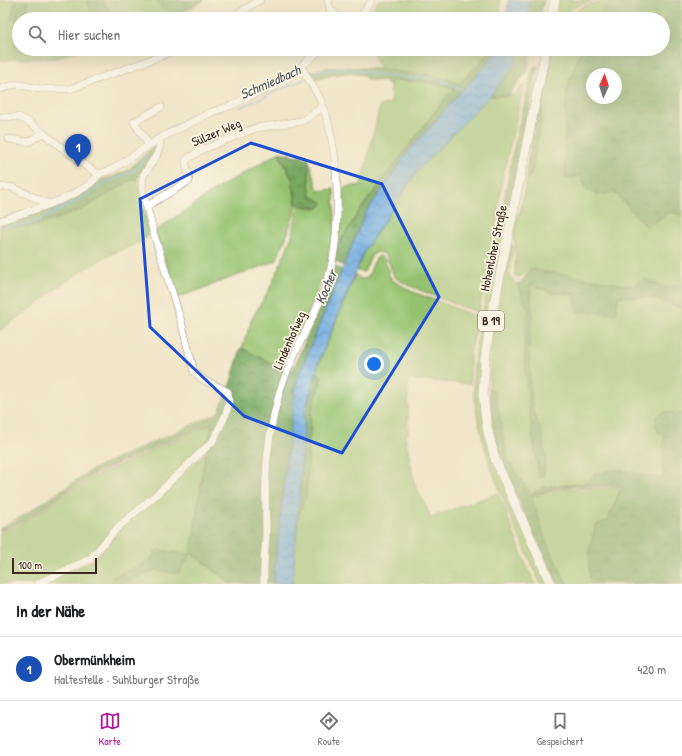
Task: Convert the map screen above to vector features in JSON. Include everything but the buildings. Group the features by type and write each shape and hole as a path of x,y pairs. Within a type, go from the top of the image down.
{"main road":[{"path":"552,12 555,0"},
{"name":"Hohenloher Straße","path":"545,56 490,324 485,359 483,394 487,428 495,459 551,584"}],"street":[{"path":"240,12 260,0"},
{"path":"329,0 330,9 333,12"},
{"path":"364,12 372,0"},
{"path":"0,88 16,84 40,89 70,89 161,56"},
{"path":"0,221 49,204 72,194 95,180 99,174 113,169 160,138 212,112 281,84 313,56"},
{"name":"Lindenhofweg","path":"264,584 266,475 270,438 280,393 295,355 323,293 331,262 337,228 335,162 330,130 317,92 301,66"},
{"path":"149,145 134,122 161,107"},
{"name":"Sülzer Weg","path":"146,206 189,181 189,176 185,165 186,160 201,150 256,128 302,121 323,107"},
{"path":"0,117 19,117 30,122 83,164 99,174"},
{"path":"9,140 28,142 43,132"},
{"path":"37,584 90,559 118,527 157,494 213,441 226,414 229,401 228,392 200,379 194,372 181,321 146,206 142,189 143,176 156,156 160,146 160,138"},
{"path":"0,186 11,187 49,204"}],"highlighted area":[{"path":"251,143 382,184 439,297 342,453 244,416 150,327 140,199"}],"green space":[{"path":"0,0 16,0 11,18 12,56 62,56 57,58 1,60"},
{"path":"16,0 28,0 26,12 13,12"},
{"path":"28,0 87,0 91,12 26,12"},
{"path":"87,0 103,0 109,12 91,12"},
{"path":"103,0 156,0 165,12 109,12"},
{"path":"156,0 204,0 184,12 166,12"},
{"path":"378,0 500,0 501,12 371,12"},
{"path":"530,0 544,0 541,12 528,12"},
{"path":"559,0 596,0 572,8 569,12 557,12"},
{"path":"603,0 611,0 602,12 575,12 584,6"},
{"path":"611,0 682,0 682,216 670,212 647,227 614,192 597,195 585,188 582,175 566,179 564,149 567,90 579,56 670,56 670,12 602,12"},
{"path":"374,56 485,56 462,82 458,84 429,74 420,75 380,69"},
{"path":"485,56 492,56 486,66 462,90 409,151 365,214 344,266 334,261 338,245 360,210 446,97 454,89 452,87 427,82 393,80 390,86 383,81 366,80 364,75 344,73 313,79 310,72 324,68 341,67 380,69 420,75 429,74 458,84 462,82"},
{"path":"518,56 530,56 527,72 508,96 490,96 515,65"},
{"path":"548,56 552,56 531,176 527,179 526,170"},
{"path":"552,56 579,56 567,90 566,178 582,175 597,195 614,192 647,227 670,212 682,216 682,284 667,288 644,279 633,286 530,269 519,277 515,276 515,243 513,237 517,215 520,212 527,179 531,176"},
{"path":"538,66 504,236 498,234 513,151 533,67"},
{"path":"393,80 427,82 452,87 454,89 446,97 360,210 338,245 343,188 361,185 380,106 391,103 390,86"},
{"path":"524,84 502,181 494,240 479,311 474,311 400,281 394,275 388,260 382,253 378,252 372,255 364,272 357,271 364,252 418,170 490,96 515,95"},
{"path":"154,146 154,151 138,178 131,180 81,210 37,225 0,227 0,224 88,191 102,179 112,177 128,170"},
{"path":"279,152 308,158 310,196 324,203 318,208 297,205 292,179"},
{"path":"278,153 292,179 296,205 288,233 276,261 177,298 155,231 218,188"},
{"path":"308,158 318,191 334,189 335,229 328,262 292,356 288,372 242,348 252,319 270,288 293,233 298,205 318,209 324,203 310,195"},
{"path":"138,179 148,236 138,243 107,256 77,274 0,330 0,227 37,226 81,210 131,180"},
{"path":"498,234 504,236 483,337 481,359 484,423 548,584 541,584 500,491 484,443 473,388 476,348"},
{"path":"511,243 513,247 509,274 517,284 529,308 525,335 525,357 529,408 539,478 541,430 532,408 530,378 529,346 532,312 530,284 552,293 655,298 682,308 682,414 664,412 663,479 641,475 587,483 544,487 531,495 508,461 495,392 489,389 490,355 494,326"},
{"path":"380,256 385,260 392,280 411,291 475,316 477,322 470,355 470,384 408,379 408,434 405,435 415,485 431,517 498,493 527,567 536,584 292,584 298,515 306,496 311,412 322,376 316,372 317,368 355,275 362,279 367,278 375,259"},
{"path":"335,266 342,270 297,379 273,584 233,584 191,553 206,452 213,422 92,475 24,521 0,531 0,528 26,514 91,470 218,413 230,385 241,348 291,373 327,292"},
{"path":"530,269 633,286 644,279 667,288 682,284 682,308 655,298 618,296 616,314 578,311 574,294 552,293 530,284 532,312 529,346 532,408 541,430 546,459 543,476 541,478 539,478 526,371 525,344 529,308 526,305 517,284 522,281"},
{"path":"316,372 322,376 311,412 306,496 298,515 305,412"},
{"path":"489,389 495,392 508,461 531,495 545,540 567,584 558,584 521,507 496,442"},
{"path":"664,412 682,414 682,584 631,584 631,581 590,581 590,553 596,525 608,520 622,487 562,487 531,495 543,487 587,483 593,475 616,469 663,478 664,436 656,429 656,417"},
{"path":"212,424 208,441 193,458 89,557 34,584 0,584 0,533 22,524 91,478"},
{"path":"205,453 191,553 232,584 43,584 93,560 121,529 139,512 156,500"},
{"path":"562,489 620,489 608,520 596,525 590,581 632,581 631,584 567,584 545,540 531,496"},
{"path":"157,550 191,554 178,574 155,570 120,584 114,584 111,578 149,561"}],"water":[{"path":"508,0 530,0 528,12 507,12"},
{"path":"492,56 518,56 515,65 490,96 418,170 364,252 319,361 305,412 292,584 273,584 297,379 365,214 409,151 462,90 486,66"}],"waterway":[{"name":"Schmiedbach","path":"310,76 317,71 343,68 385,76 414,79 421,76 441,80 462,90"},
{"name":"Schmiedbach","path":"239,108 305,79"},
{"name":"Schmiedbach","path":"155,137 197,112 214,107"},
{"name":"Schmiedbach","path":"0,227 30,224 70,205 104,184 135,170 147,154"}],"place":[{"name":"Obermünkheim","path":"78,167"}],"water label":[{"name":"Kocher","path":"326,287"}]}
